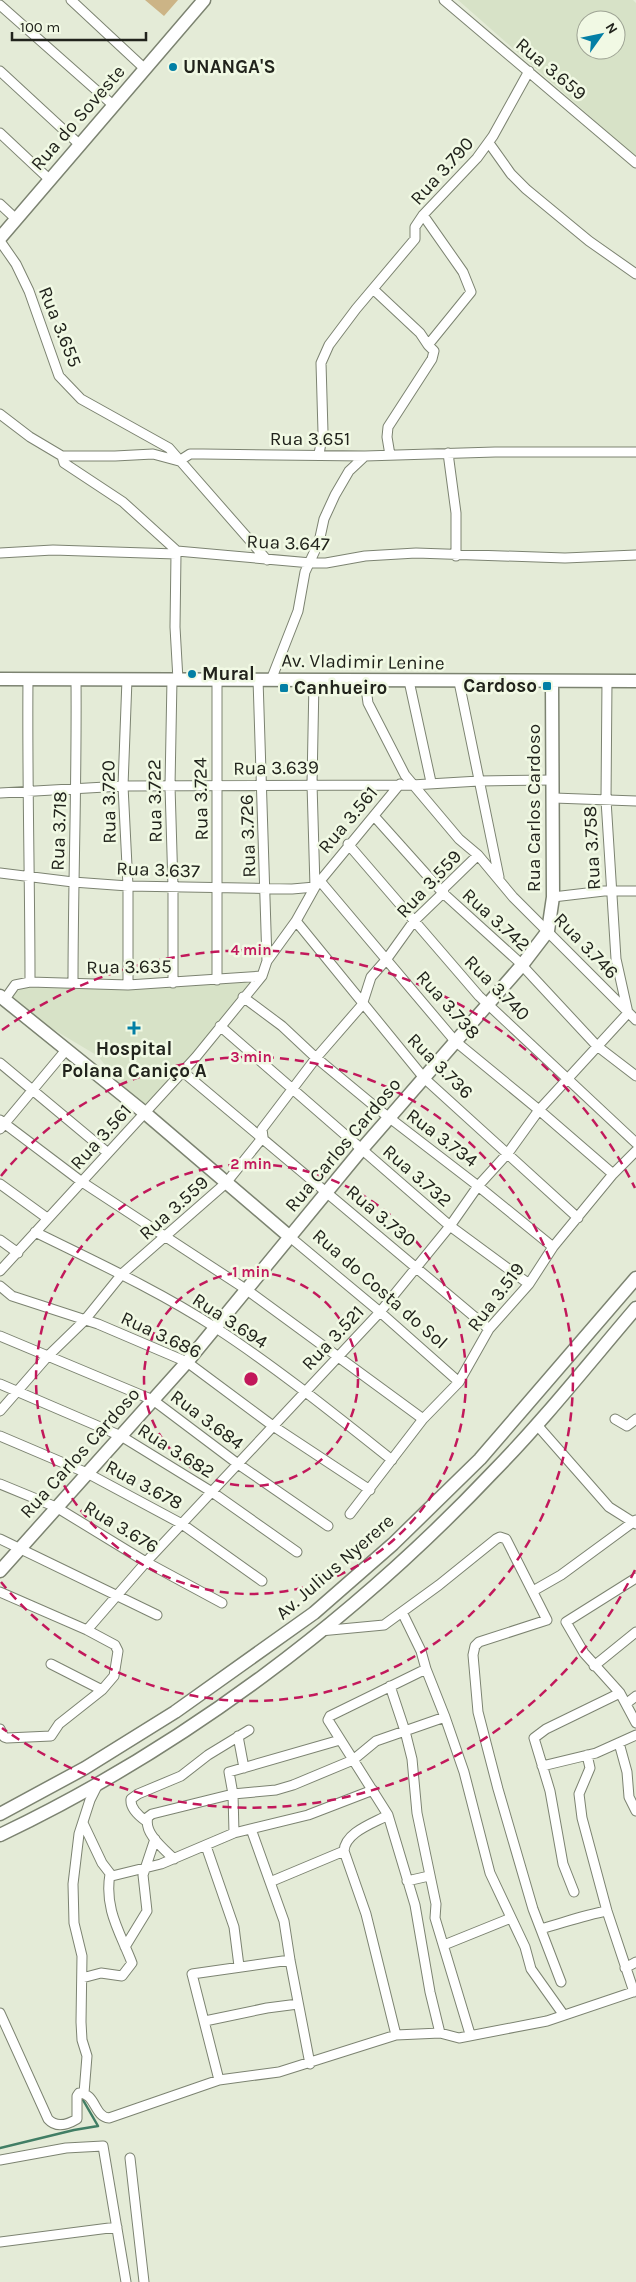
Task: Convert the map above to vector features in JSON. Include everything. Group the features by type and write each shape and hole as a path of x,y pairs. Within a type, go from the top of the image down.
{"main road":[{"name":"Rua do Soveste","path":"0,240 79,144 204,0"},
{"name":"Av. Vladimir Lenine","path":"0,679 265,679 459,682 636,681"},
{"name":"Rua Carlos Cardoso","path":"0,1571 187,1362 362,1149 522,965 548,931 553,897 552,681"},
{"name":"Rua do Costa do Sol","path":"2,998 145,1113 290,1236"},
{"name":"Av. Julius Nyerere","path":"0,1814 85,1768 175,1712 314,1613 392,1544 480,1459 636,1278"},
{"name":"Av. Julius Nyerere","path":"0,1835 42,1815 98,1784 187,1728 320,1632 406,1559 493,1473 537,1425 636,1308"}],"street":[{"path":"71,0 145,69"},
{"name":"Rua 3.659","path":"444,0 636,163"},
{"path":"0,4 113,105"},
{"path":"0,71 79,144"},
{"name":"Rua 3.790","path":"319,454 323,432 321,363 329,345 356,309 415,239 415,227 432,203 477,158 488,143 529,71"},
{"path":"0,133 50,179"},
{"path":"488,143 526,189 590,241 636,274"},
{"path":"0,204 16,219"},
{"path":"423,215 463,272 471,292 428,345"},
{"name":"Rua 3.655","path":"0,240 16,264 29,291 59,376 81,399 169,448 267,560"},
{"path":"373,289 420,333 434,351 432,359 388,427 387,437 390,455"},
{"path":"0,414 30,437 62,456 64,463 124,502 177,552"},
{"name":"Rua 3.651","path":"62,456 153,454 179,460 190,454 365,456 636,452"},
{"path":"448,454 456,514 456,556"},
{"path":"265,679 298,611 305,572 311,563 324,519 349,471 365,456"},
{"name":"Rua 3.647","path":"0,553 53,550 177,552 311,563 326,563 373,555 416,553 456,556 565,558 636,555"},
{"name":"Rua 3.722","path":"173,984 170,786 175,679 177,552"},
{"path":"2,998 15,985 30,982 30,876 27,792 28,679"},
{"name":"Rua 3.718","path":"73,984 73,882 77,788 76,679"},
{"name":"Rua 3.720","path":"127,679 123,786 128,886 128,985"},
{"name":"Rua 3.724","path":"217,679 217,980"},
{"name":"Rua 3.726","path":"265,679 262,784 267,961"},
{"path":"314,681 312,784 317,884"},
{"name":"Rua 3.746","path":"365,681 368,703 401,770 412,785 458,839 478,855 514,897 636,1020"},
{"path":"409,681 431,782"},
{"name":"Rua 3.758","path":"607,681 606,800 611,891 616,959 628,1013"},
{"path":"459,682 500,880"},
{"name":"Rua 3.639","path":"0,793 123,786 262,784 412,785 431,782 553,780"},
{"name":"Rua 3.561","path":"0,1271 145,1113 262,976 267,961 296,922 317,884 348,844 400,784"},
{"path":"554,798 636,802"},
{"name":"Rua 3.742","path":"374,816 443,893 522,965 598,1046 636,1076"},
{"name":"Rua 3.740","path":"348,844 451,966 488,1004 636,1143"},
{"name":"Rua 3.559","path":"0,1411 48,1356 84,1321 122,1274 226,1183 263,1137 262,1129 292,1089 362,1005 371,977 386,960 414,921 443,893 447,884 478,855"},
{"name":"Rua 3.637","path":"0,872 73,882 128,886 265,888 317,884"},
{"name":"Rua 3.738","path":"317,884 386,960 455,1041 613,1174"},
{"path":"553,897 611,891 636,891"},
{"name":"Rua 3.736","path":"296,922 362,1005 424,1078 578,1218"},
{"name":"Rua 3.635","path":"30,982 128,985 173,984 262,976"},
{"name":"Rua 3.734","path":"243,997 282,1026 316,1058 553,1247"},
{"name":"Rua 3.521","path":"87,1630 146,1562 380,1312 450,1226 478,1186 508,1153 539,1110 628,1013"},
{"name":"Rua 3.732","path":"220,1026 450,1226 529,1284"},
{"path":"66,1050 33,1091 2,1124 82,1182 246,1290 423,1419"},
{"path":"0,1063 108,1153"},
{"name":"Rua 3.730","path":"182,1071 263,1137 489,1329"},
{"name":"Rua 3.519","path":"350,1514 423,1419 459,1382 489,1329 529,1284 553,1247 613,1174 636,1151"},
{"path":"0,1184 47,1218"},
{"name":"Rua 3.694","path":"35,1232 122,1274 215,1328 305,1392 392,1460"},
{"name":"Rua do Costa do Sol","path":"290,1236 459,1382"},
{"path":"0,1240 18,1253"},
{"name":"Rua 3.686","path":"0,1286 12,1296 72,1314 84,1321 98,1324 187,1362 273,1426 370,1490"},
{"name":"Rua 3.684","path":"0,1336 153,1400 238,1464 328,1526"},
{"name":"Rua 3.682","path":"0,1384 120,1436 212,1492 297,1552"},
{"path":"616,1419 627,1426 636,1419"},
{"path":"533,1591 561,1575 635,1522 619,1514 598,1496 537,1425"},
{"name":"Rua 3.678","path":"0,1436 87,1473 182,1524 262,1581"},
{"name":"Rua 3.676","path":"0,1484 56,1507 146,1562 222,1602"},
{"path":"320,1632 384,1625 500,1537 506,1539 547,1617 546,1621 479,1642 475,1646 473,1655 478,1712 498,1789 541,1929 561,1982"},
{"path":"0,1539 157,1615"},
{"path":"636,1578 566,1622 574,1638 594,1666 620,1692 636,1723"},
{"path":"0,1592 87,1630 115,1645 118,1651 114,1676 102,1690 60,1724 51,1736 4,1738 0,1729"},
{"path":"402,1612 421,1651 464,1772 490,1873 525,1947 531,1969 562,2014"},
{"path":"594,1666 636,1632"},
{"path":"51,1664 102,1690"},
{"path":"426,1669 330,1716 328,1720 388,1815 415,1905 430,1992 440,2034"},
{"path":"390,1686 412,1759 417,1813 436,1904 435,1918 470,2034"},
{"path":"574,1892 563,1864 550,1791 534,1741 535,1737 546,1729 620,1692"},
{"path":"627,1703 636,1696"},
{"path":"146,1821 152,1814 233,1794 276,1790 316,1777 353,1760 376,1741 445,1717"},
{"path":"174,1859 155,1839 147,1827 146,1821 132,1806 131,1799 138,1794 181,1776 249,1730"},
{"path":"542,1766 587,1755 636,1735"},
{"path":"238,1736 244,1768"},
{"path":"234,1833 233,1794 229,1774 340,1740"},
{"path":"619,1743 627,1772 630,1801 636,1811"},
{"path":"0,2013 48,2119 52,2124 69,2124 77,2119 77,2096 79,2093 84,2093 93,2100 102,2115 109,2118 219,2080 279,2072 310,2064 334,2053 396,2035 440,2034 460,2038 470,2034 547,2021 562,2014 635,1991 624,1968 582,1818 579,1794 590,1768 587,1755"},
{"path":"84,2093 87,2056 82,2040 82,1956 74,1923 73,1884 79,1834 90,1800 98,1784"},
{"path":"110,1874 146,1868 174,1859 234,1833 308,1815 373,1790"},
{"path":"388,1815 351,1836 346,1842 344,1850 366,1914 396,2035"},
{"path":"82,1978 101,1973 122,1976 132,1962 110,1911 108,1888 110,1874 102,1864 83,1823"},
{"path":"250,1829 284,1921 310,2064"},
{"path":"125,1947 146,1911 143,1878 155,1839"},
{"path":"206,1846 234,1928 239,1966"},
{"path":"270,1882 344,1850"},
{"path":"407,1881 429,1876"},
{"path":"541,1929 574,1920 586,1914 607,1911"},
{"path":"444,1945 510,1918"},
{"path":"219,2080 192,1974 290,1960"},
{"path":"624,1968 636,1962"},
{"path":"205,2021 267,2008 298,2004"},
{"path":"0,2160 66,2148 103,2146 126,2282"},
{"path":"130,2158 144,2282"},
{"path":"0,2242 116,2227"}],"shaded area":[{"path":"145,0 178,0 164,16"},
{"path":"458,0 633,0 636,3 636,157"},
{"name":"Hospital Polana Caniço A","path":"261,976 143,1114 98,1056 4,1000 18,985"}],"waterway":[{"path":"0,2148 98,2126 83,2100"}],"place":[{"name":"UNANGA'S","path":"173,67"},
{"name":"Mural","path":"192,674"},
{"name":"Cardoso","path":"547,686"},
{"name":"Canhueiro","path":"284,688"},
{"name":"Hospital Polana Caniço A","path":"134,1028"}]}
